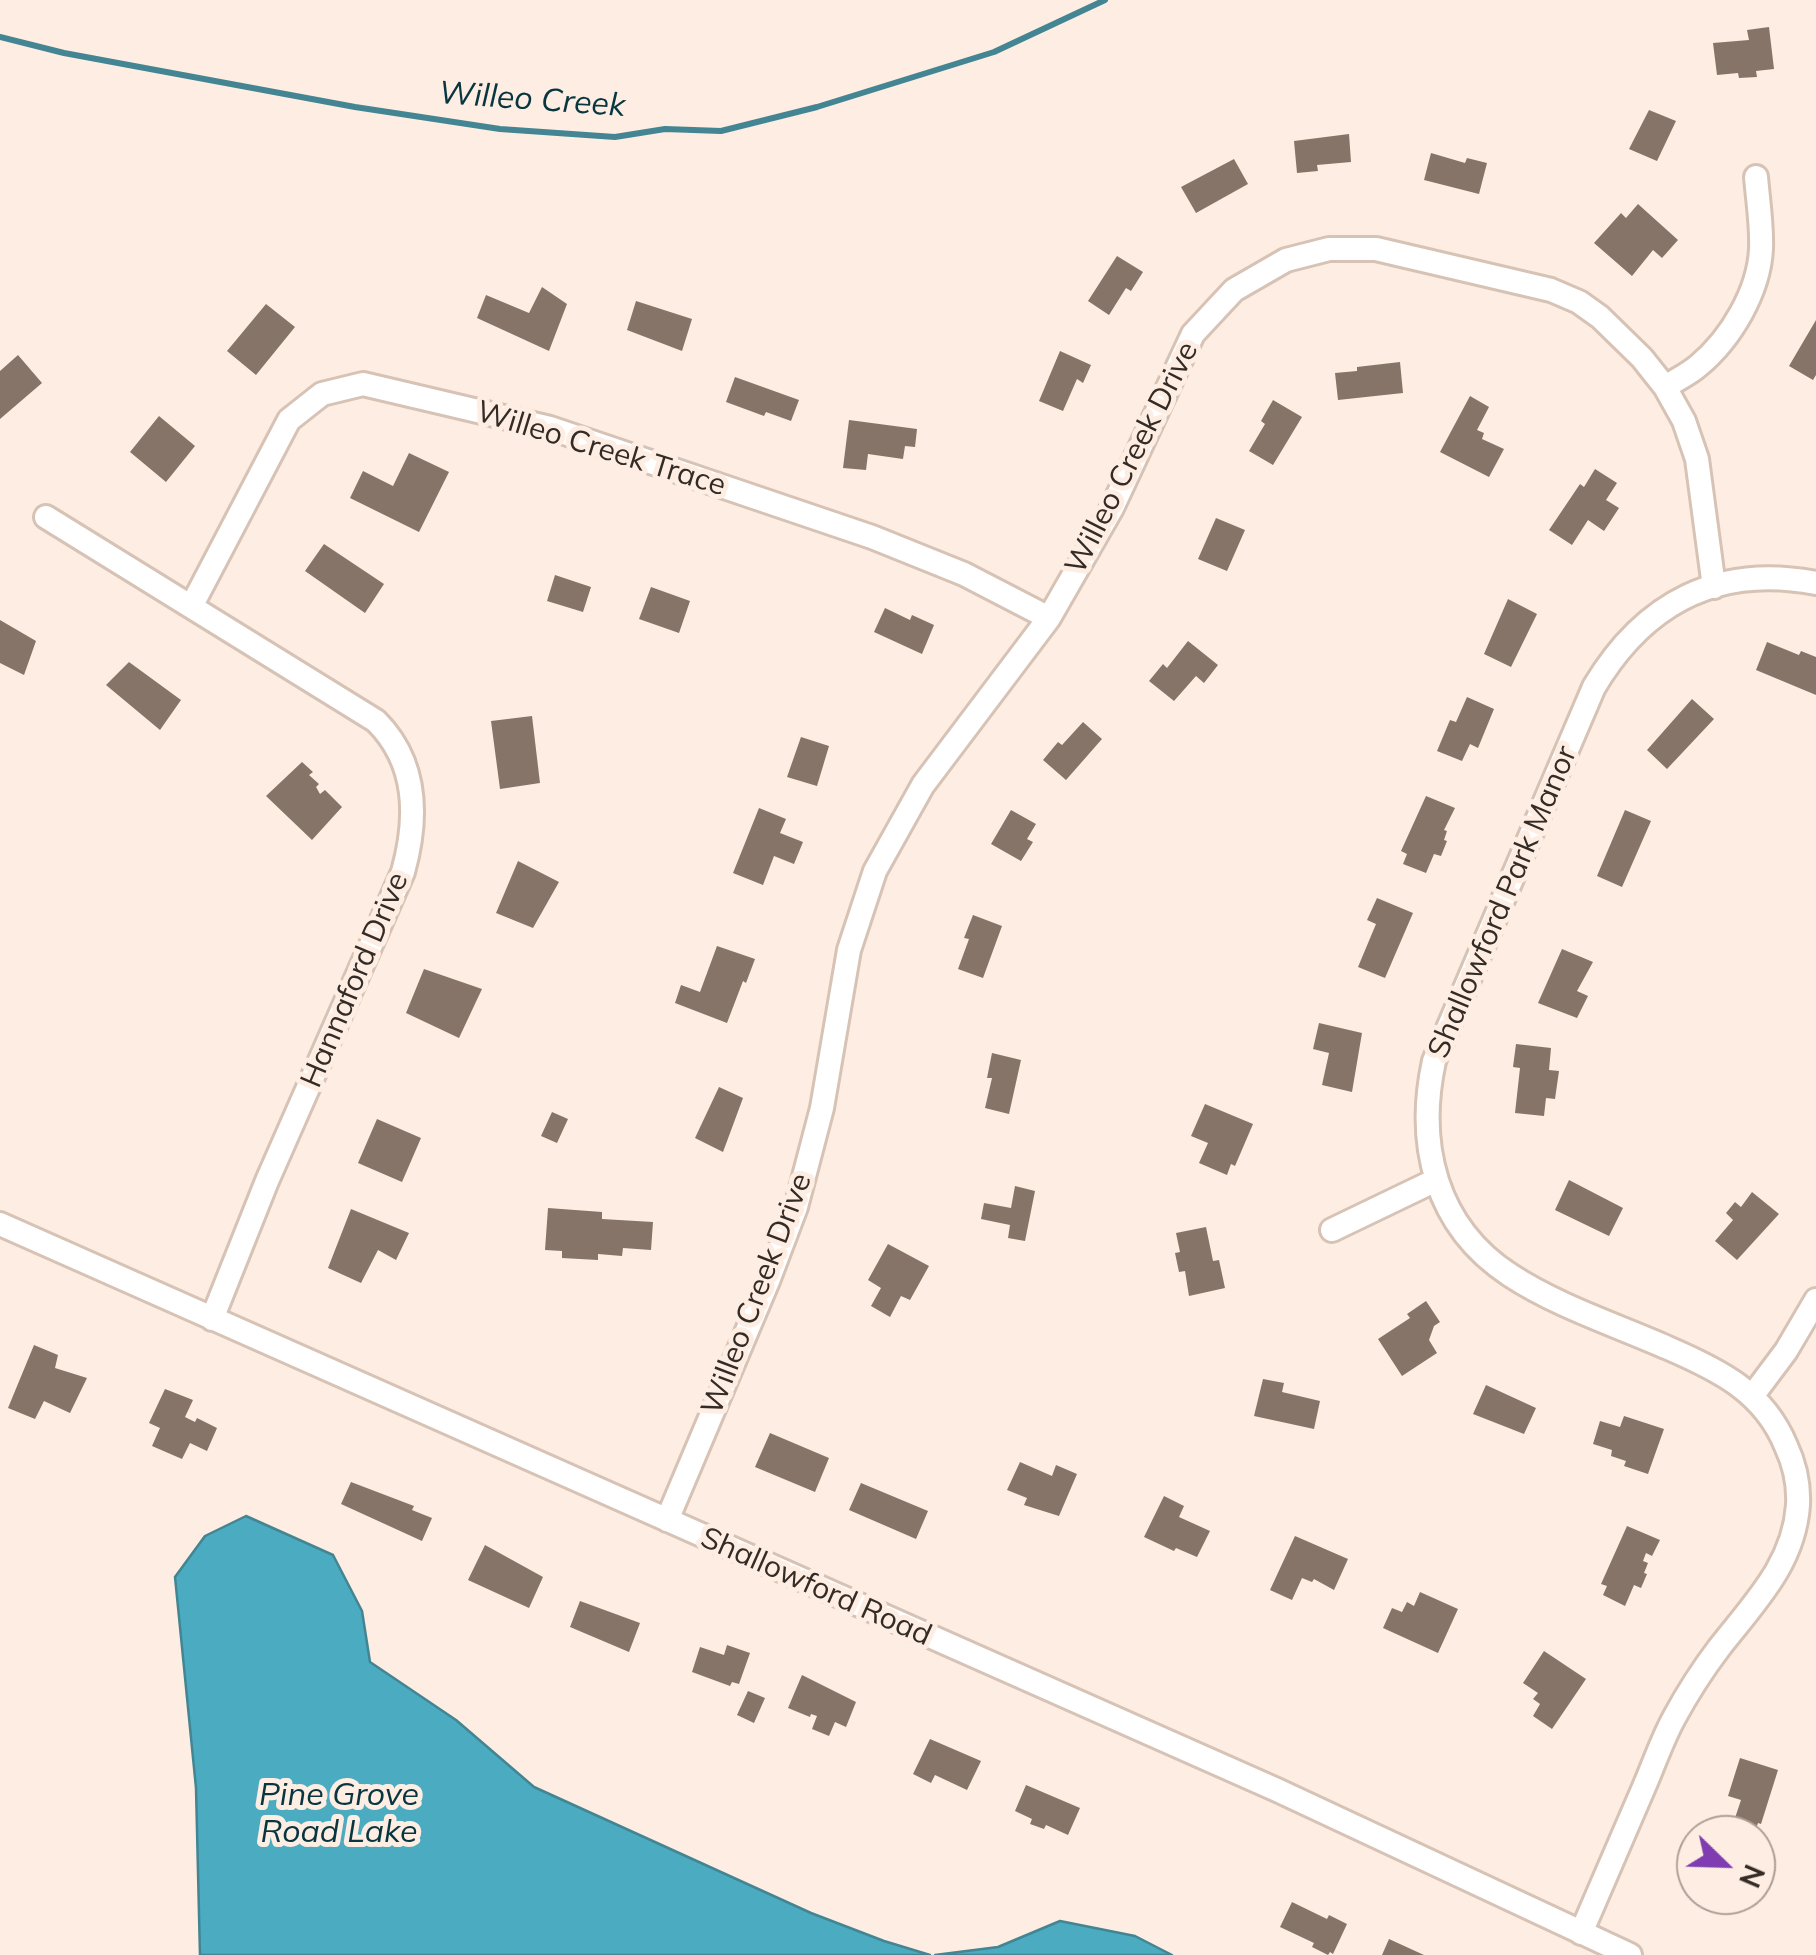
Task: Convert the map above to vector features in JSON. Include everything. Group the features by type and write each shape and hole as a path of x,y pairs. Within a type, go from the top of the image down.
{"street":[{"path":"1664,386 1706,358 1745,305 1755,282 1761,250 1756,177"},
{"name":"Willeo Creek Drive","path":"666,1520 796,1207 822,1108 849,950 875,871 923,784 1049,618 1112,508 1193,334 1234,290 1286,260 1329,249 1376,249 1551,290 1600,317 1642,358 1684,421 1697,459 1714,587"},
{"name":"Willeo Creek Trace","path":"192,605 290,420 322,394 364,384 550,428 837,524 964,574 1049,618"},
{"name":"Hannaford Drive","path":"46,517 376,721 393,738 404,762 414,810 404,872 267,1180 212,1319"},
{"path":"1714,587 1747,578 1784,577 1816,583"},
{"name":"Shallowford Park Manor","path":"1581,1933 1674,1718 1716,1652 1774,1579 1790,1545 1798,1503 1793,1463 1778,1426 1753,1394 1716,1369 1509,1274 1466,1234 1449,1210 1436,1180 1426,1123 1434,1062 1594,687 1615,653 1643,624 1676,602 1714,587"},
{"path":"1332,1230 1436,1180"},
{"name":"Shallowford Road","path":"0,1224 1277,1790 1630,1955"},
{"path":"1753,1394 1786,1351 1816,1300"}],"water":[{"name":"Pine Grove Road Lake","path":"246,1516 333,1555 362,1611 370,1662 456,1720 534,1787 811,1913 930,1955 200,1955 196,1788 175,1577 205,1536"},
{"path":"1060,1921 1135,1936 1172,1955 935,1955 998,1947"}],"building":[{"path":"1769,27 1774,69 1756,71 1757,77 1739,78 1738,73 1717,75 1713,43 1749,40 1747,30"},
{"path":"1649,110 1676,121 1657,161 1629,149"},
{"path":"1349,134 1351,162 1317,165 1318,171 1297,173 1294,141"},
{"path":"1431,153 1465,163 1467,158 1487,163 1479,194 1424,180"},
{"path":"1234,159 1248,184 1196,213 1181,187"},
{"path":"1638,204 1678,240 1662,258 1653,250 1632,276 1594,243 1621,213 1626,218"},
{"path":"1117,256 1143,272 1131,291 1126,288 1109,315 1088,301"},
{"path":"542,287 567,304 549,351 477,318 486,295 529,313"},
{"path":"636,301 692,319 682,351 627,330"},
{"path":"266,304 295,327 256,375 227,351"},
{"path":"1816,320 1816,375 1813,380 1789,366"},
{"path":"1060,351 1091,365 1083,383 1077,379 1063,411 1039,401"},
{"path":"18,355 42,383 0,419 0,371"},
{"path":"1400,362 1403,393 1338,400 1335,373"},
{"path":"735,377 799,400 791,421 726,402"},
{"path":"1470,396 1489,407 1477,430 1484,433 1482,439 1504,449 1489,477 1440,452"},
{"path":"1273,400 1302,417 1273,465 1249,451"},
{"path":"159,416 195,446 166,482 130,452"},
{"path":"849,420 917,429 915,447 905,446 903,459 868,454 866,470 843,468"},
{"path":"409,453 449,472 419,532 350,498 363,471 393,486"},
{"path":"1595,469 1617,483 1606,500 1619,508 1604,531 1588,520 1572,545 1549,530"},
{"path":"1216,518 1245,530 1227,571 1198,559"},
{"path":"324,544 384,584 365,613 305,571"},
{"path":"555,575 591,587 583,612 547,601"},
{"path":"651,587 690,601 679,633 639,619"},
{"path":"1508,599 1537,614 1511,667 1484,654"},
{"path":"885,608 910,620 912,615 934,625 922,654 874,632"},
{"path":"0,620 36,641 24,675 0,663"},
{"path":"1188,641 1218,665 1204,683 1196,676 1174,701 1149,681 1163,664 1167,668"},
{"path":"1767,642 1799,655 1801,651 1816,657 1816,695 1756,670"},
{"path":"129,662 181,700 160,730 106,685"},
{"path":"1467,697 1494,709 1478,748 1470,744 1462,761 1437,751 1450,720 1456,722"},
{"path":"1692,699 1714,719 1667,769 1647,750"},
{"path":"532,716 540,783 500,789 491,721"},
{"path":"1083,722 1102,739 1066,780 1043,760"},
{"path":"801,737 829,746 817,786 787,777"},
{"path":"302,762 313,772 309,775 319,784 316,787 320,794 325,790 342,807 312,840 266,796"},
{"path":"1426,796 1455,808 1444,830 1447,841 1441,856 1434,854 1426,873 1403,864 1407,854 1401,851"},
{"path":"759,808 786,819 780,833 803,842 794,864 774,856 763,885 733,873"},
{"path":"1011,810 1036,824 1027,839 1033,842 1021,861 991,844"},
{"path":"1625,810 1651,821 1622,887 1597,876"},
{"path":"518,861 559,882 533,928 496,913"},
{"path":"1377,898 1413,913 1385,978 1358,967 1376,924 1367,920"},
{"path":"973,915 1002,926 983,978 958,969"},
{"path":"717,946 755,959 727,1023 675,1003 681,985 700,992"},
{"path":"1562,949 1593,962 1577,991 1588,996 1577,1018 1538,1003"},
{"path":"424,969 482,989 459,1038 406,1013"},
{"path":"1319,1023 1362,1033 1352,1092 1322,1085 1329,1053 1313,1049"},
{"path":"1516,1044 1551,1048 1549,1070 1559,1071 1555,1099 1546,1098 1544,1116 1515,1113 1520,1068 1513,1067"},
{"path":"992,1053 1021,1060 1009,1114 985,1108 992,1078 987,1078"},
{"path":"719,1087 743,1098 723,1152 695,1138"},
{"path":"1205,1104 1253,1124 1235,1166 1231,1164 1227,1175 1199,1163 1208,1143 1191,1136"},
{"path":"552,1112 568,1119 557,1143 541,1136"},
{"path":"377,1119 421,1138 402,1182 358,1163"},
{"path":"1569,1180 1623,1208 1609,1236 1555,1210"},
{"path":"1015,1186 1035,1191 1025,1241 1008,1238 1010,1225 981,1219 984,1203 1011,1208"},
{"path":"1752,1192 1779,1214 1737,1260 1715,1241 1733,1220 1726,1213 1735,1202 1741,1207"},
{"path":"548,1208 602,1212 602,1219 653,1222 651,1250 623,1248 622,1256 598,1254 598,1260 562,1258 562,1251 545,1250"},
{"path":"351,1209 409,1233 396,1260 378,1250 361,1283 328,1268"},
{"path":"1206,1227 1213,1261 1219,1260 1225,1288 1189,1296 1185,1271 1179,1272 1175,1253 1180,1252 1176,1233"},
{"path":"888,1244 929,1266 910,1300 901,1296 890,1317 871,1306 881,1288 868,1280"},
{"path":"1426,1301 1440,1322 1434,1326 1429,1340 1437,1353 1402,1376 1378,1339 1410,1318 1407,1314"},
{"path":"34,1345 58,1355 55,1368 87,1378 70,1413 44,1401 35,1419 8,1408"},
{"path":"1263,1379 1284,1383 1282,1392 1320,1401 1314,1429 1254,1416"},
{"path":"1486,1385 1536,1408 1524,1434 1473,1414"},
{"path":"165,1389 193,1400 185,1417 217,1428 207,1451 190,1443 182,1459 152,1446 160,1428 149,1423"},
{"path":"1624,1416 1664,1429 1648,1474 1624,1466 1626,1461 1611,1456 1612,1450 1593,1444 1600,1421 1620,1427"},
{"path":"770,1433 829,1458 815,1492 755,1467"},
{"path":"1020,1462 1052,1476 1056,1465 1077,1474 1059,1516 1024,1505 1027,1498 1007,1490"},
{"path":"351,1482 414,1506 412,1510 432,1518 422,1541 341,1504"},
{"path":"861,1483 928,1511 916,1539 849,1510"},
{"path":"1164,1496 1184,1506 1179,1517 1210,1531 1197,1557 1144,1537"},
{"path":"1627,1526 1660,1540 1652,1556 1646,1553 1643,1561 1648,1563 1644,1573 1647,1574 1641,1588 1634,1585 1625,1606 1603,1595 1607,1586 1601,1584"},
{"path":"1295,1536 1348,1559 1334,1590 1314,1579 1312,1582 1302,1578 1292,1600 1270,1590"},
{"path":"485,1545 543,1577 529,1608 468,1580"},
{"path":"1420,1592 1458,1609 1438,1653 1383,1628 1392,1608 1402,1612 1407,1602 1414,1606"},
{"path":"580,1601 640,1623 629,1652 570,1627"},
{"path":"727,1645 750,1653 739,1684 732,1682 730,1686 692,1672 700,1647 724,1655"},
{"path":"1544,1651 1586,1679 1552,1729 1533,1716 1540,1704 1533,1699 1538,1693 1523,1683"},
{"path":"802,1675 856,1702 846,1727 835,1722 829,1736 812,1729 817,1716 788,1708"},
{"path":"748,1691 765,1698 754,1723 737,1715"},
{"path":"930,1739 981,1761 967,1790 935,1775 931,1783 913,1774"},
{"path":"1740,1758 1778,1770 1764,1815 1736,1815 1741,1800 1728,1796"},
{"path":"1026,1785 1080,1808 1068,1835 1046,1825 1044,1829 1030,1824 1032,1819 1015,1811"},
{"path":"1292,1902 1347,1924 1333,1954 1312,1947 1314,1943 1280,1927"},
{"path":"1389,1939 1424,1955 1382,1955"}],"waterway":[{"name":"Willeo Creek","path":"0,37 64,53 355,107 500,129 615,137 665,129 721,131 817,107 994,52 1105,0"}]}
